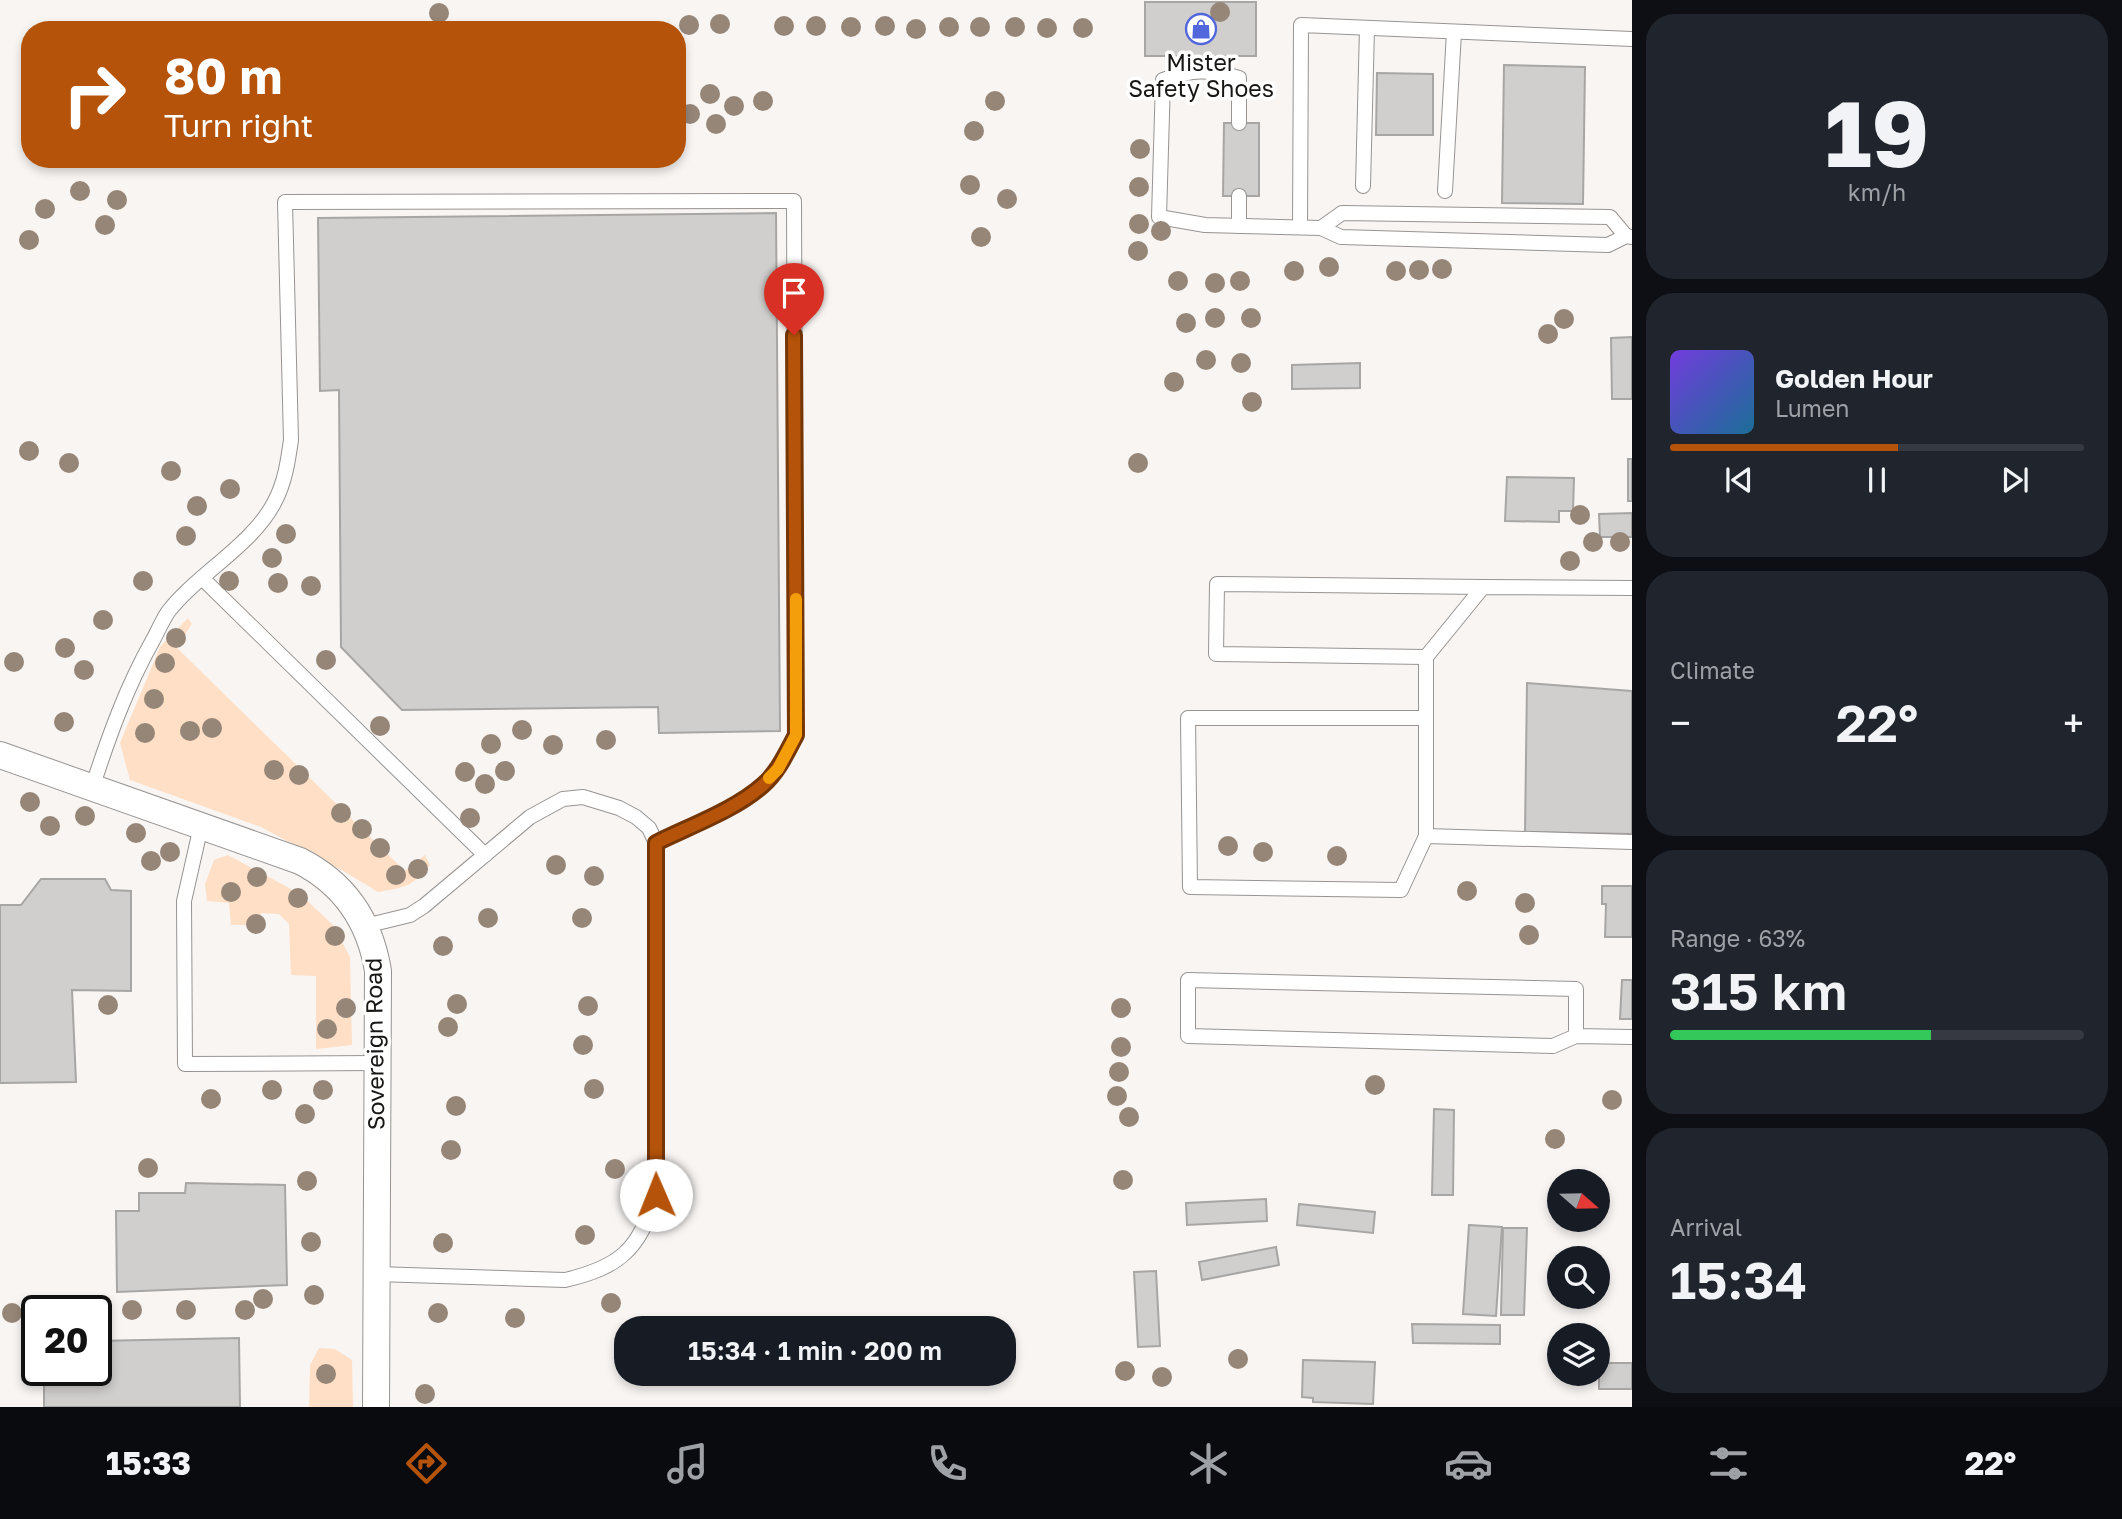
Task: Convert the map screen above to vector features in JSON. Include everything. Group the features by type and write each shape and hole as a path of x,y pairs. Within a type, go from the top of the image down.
{"street":[{"name":"Sovereign Road","path":"0,755 311,867 350,900 365,926 373,946 378,971 376,1407"}],"lane":[{"path":"1300,227 1301,25 1632,39"},
{"path":"1363,186 1367,28"},
{"path":"1445,191 1454,32"},
{"path":"1239,123 1239,78 1213,70 1181,73 1163,80 1158,217 1205,225 1321,228 1341,237 1608,245 1629,236 1610,218 1342,213 1321,228"},
{"path":"1239,196 1239,226"},
{"path":"92,788 115,719 138,666 168,613 254,530 274,503 286,474 291,440 285,202 794,201 796,735 778,769 763,786 733,805 656,843"},
{"path":"202,578 485,855"},
{"path":"1426,657 1216,654 1217,584 1632,588"},
{"path":"1426,718 1188,718 1190,887 1401,890 1426,836 1426,718 1426,657 1483,587"},
{"path":"365,926 410,915 544,808 563,799 583,797 636,817 649,828 656,843 656,1195 641,1236 613,1263 593,1274 565,1280 376,1274"},
{"path":"201,826 184,901 185,1064 377,1063"},
{"path":"1426,836 1632,842"},
{"path":"1576,1036 1576,989 1188,980 1188,1036 1553,1046 1576,1036 1632,1037"}],"shaded area":[{"path":"188,618 192,624 176,647 405,871 425,855 430,865 419,878 401,887 378,892 261,827 130,780 120,743 160,647"},
{"path":"228,855 300,894 333,925 350,957 352,1045 316,1049 316,976 291,975 289,924 279,914 261,913 261,925 231,925 229,903 207,901 205,884 214,860"},
{"path":"319,1348 335,1349 352,1360 353,1407 309,1407 310,1365"}],"building":[{"name":"Mister Safety Shoes","path":"1145,2 1256,2 1256,56 1145,56"},
{"path":"1504,65 1585,67 1583,204 1502,203"},
{"path":"1377,73 1433,74 1433,135 1376,135"},
{"path":"1224,123 1259,123 1259,196 1223,196"},
{"path":"776,213 780,731 659,733 658,707 402,710 341,647 339,390 320,391 318,218"},
{"path":"1632,337 1632,399 1612,399 1611,338"},
{"path":"1360,363 1360,388 1292,389 1292,365"},
{"path":"1628,459 1632,459 1632,501 1628,501"},
{"path":"1507,477 1574,478 1573,511 1559,511 1559,522 1505,521"},
{"path":"1632,513 1632,537 1600,537 1599,514"},
{"path":"1527,683 1632,691 1632,834 1525,832"},
{"path":"41,879 105,879 111,890 131,891 131,991 72,990 76,1082 0,1083 0,905 21,905"},
{"path":"1602,886 1632,886 1632,937 1605,937 1606,904 1602,904"},
{"path":"1622,980 1632,980 1632,1019 1620,1019"},
{"path":"1434,1109 1454,1110 1453,1195 1432,1195"},
{"path":"186,1183 285,1185 287,1285 117,1292 116,1211 139,1211 139,1193 185,1193"},
{"path":"1266,1199 1267,1221 1187,1225 1186,1203"},
{"path":"1299,1204 1375,1212 1373,1233 1297,1225"},
{"path":"1469,1225 1502,1227 1496,1316 1463,1314"},
{"path":"1503,1228 1527,1228 1524,1315 1501,1315"},
{"path":"1276,1247 1279,1265 1202,1280 1199,1262"},
{"path":"1156,1271 1160,1346 1138,1347 1134,1272"},
{"path":"1412,1324 1500,1325 1500,1344 1413,1343"},
{"path":"239,1338 240,1407 44,1407 44,1386 112,1386 112,1341"},
{"path":"1303,1360 1375,1362 1373,1404 1313,1402 1313,1398 1302,1397"},
{"path":"1610,1363 1632,1363 1632,1389 1599,1389 1599,1386 1610,1386"}],"slow traffic":[{"path":"769,778 778,769 796,735 796,599"}],"place":[{"name":"Mister Safety Shoes","path":"1201,29"}],"route":[{"path":"656,1195 656,843 733,805 763,786 778,769 796,735 794,335"}]}
